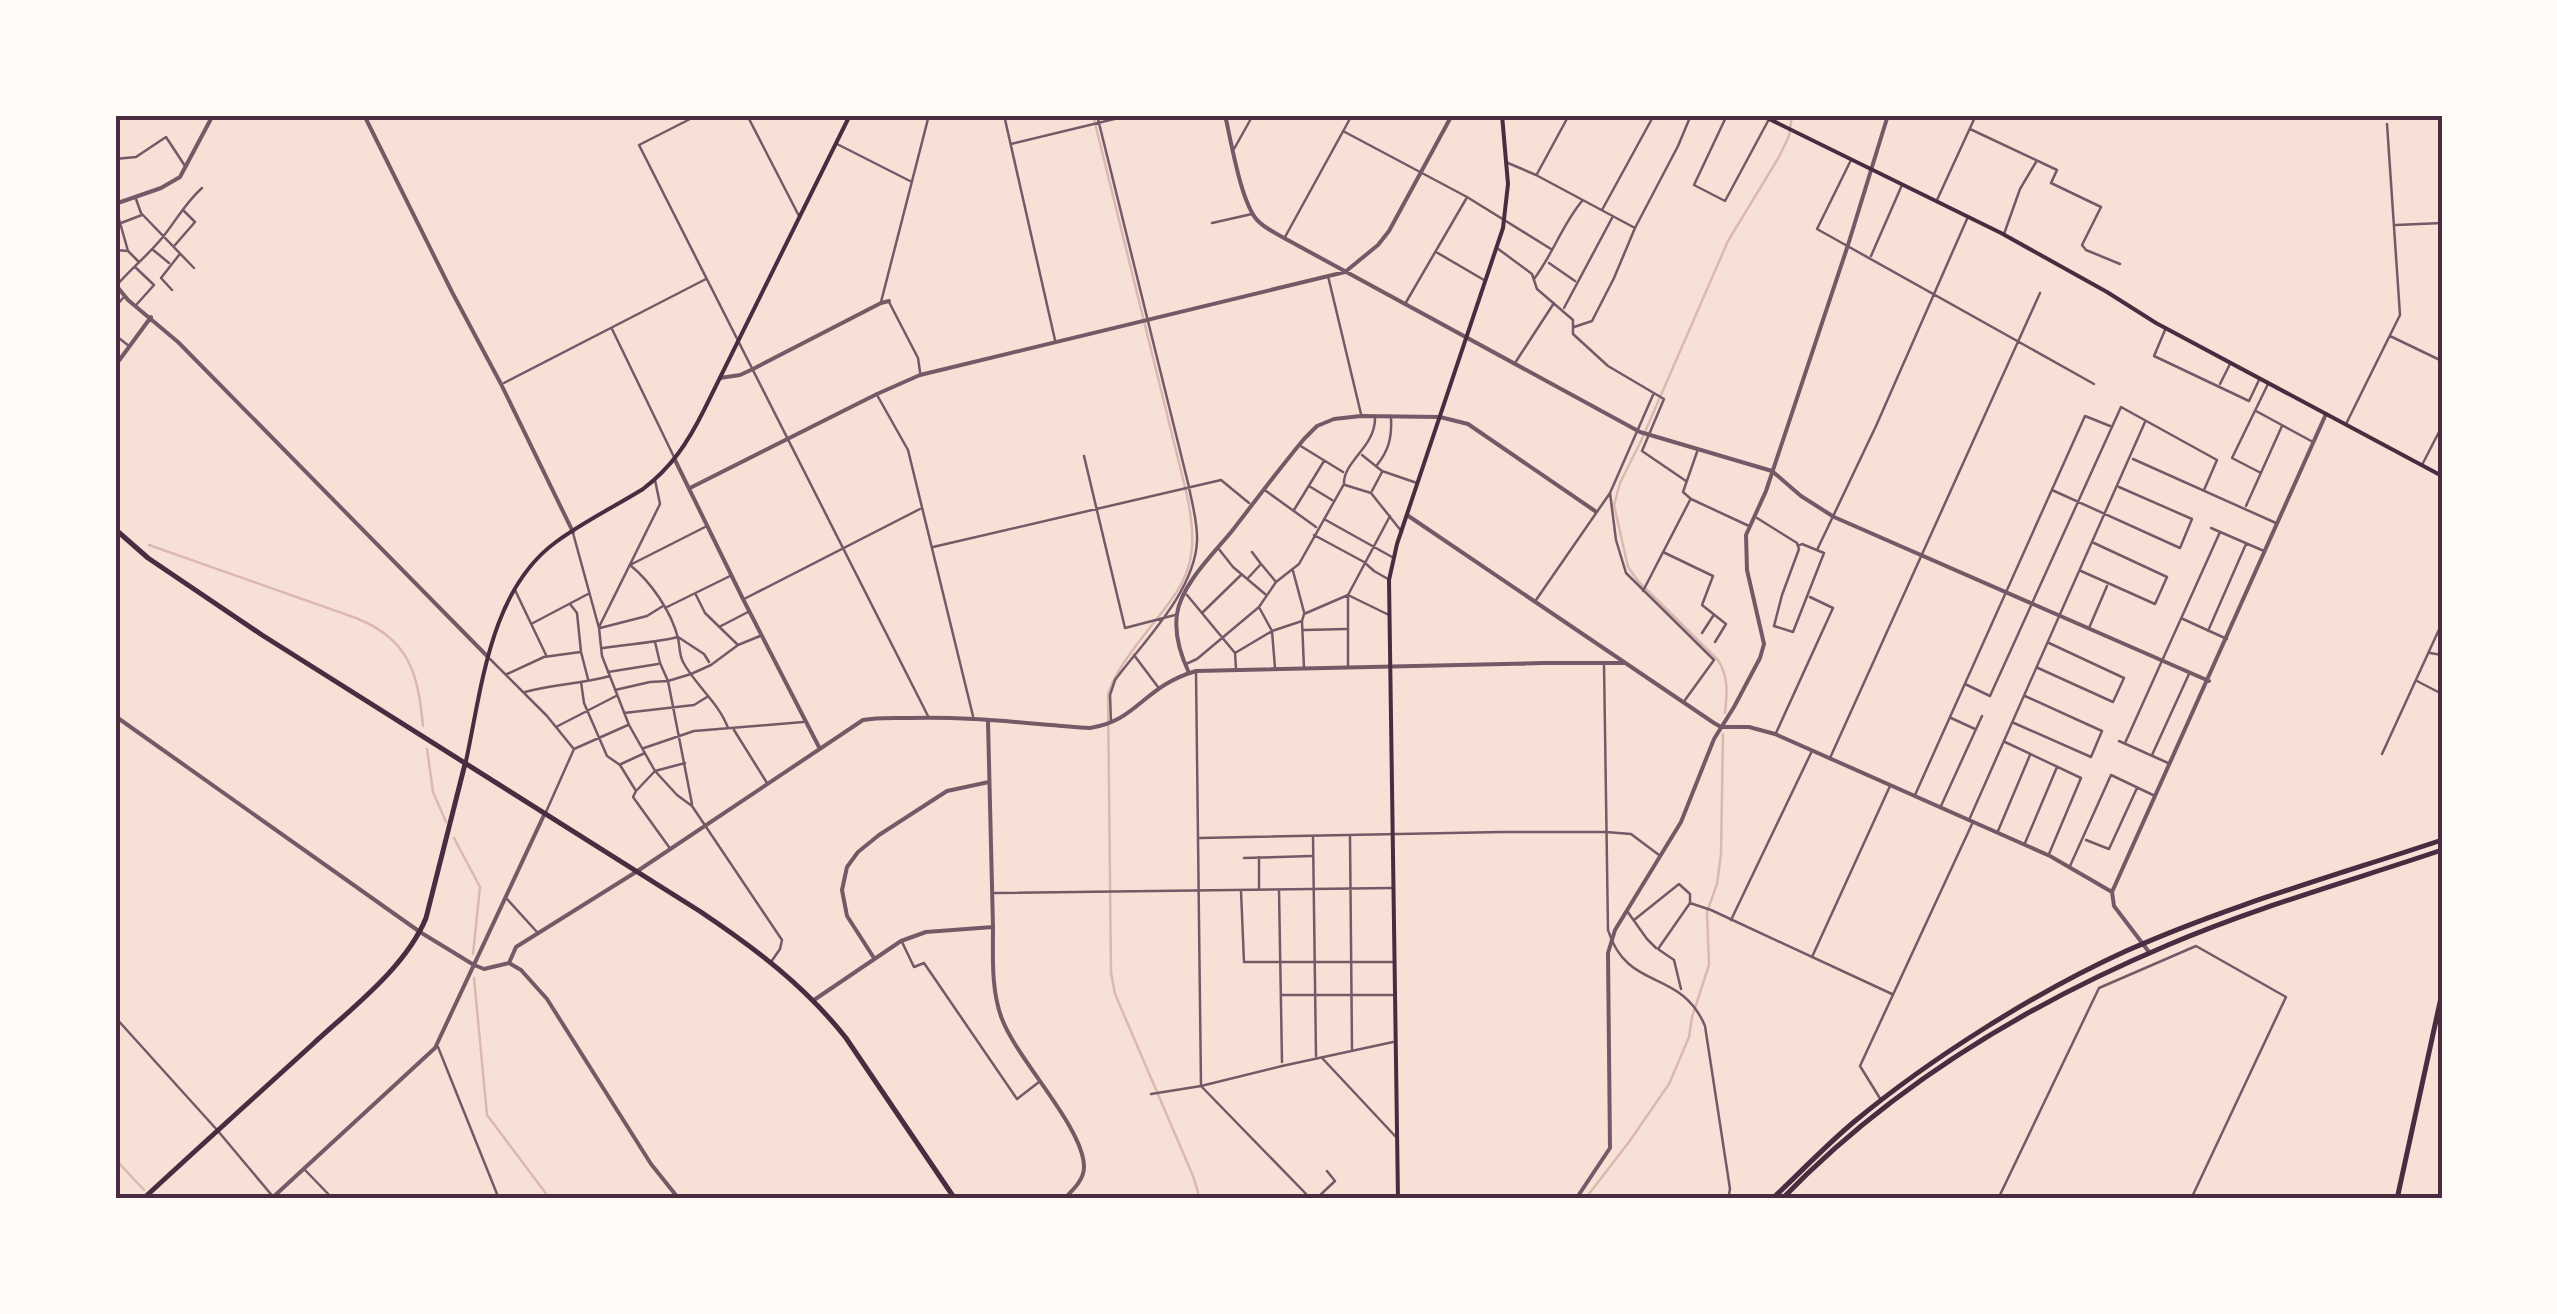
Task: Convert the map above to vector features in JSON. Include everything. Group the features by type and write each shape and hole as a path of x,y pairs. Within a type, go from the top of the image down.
{"main road":[{"path":"143,1199 395,966 420,932 465,764 488,658 514,588 542,554 655,480 675,460 720,378 850,115"},
{"path":"1398,1199 1390,580 1393,558 1504,221 1508,163 1502,115"},
{"path":"1761,115 2004,234 2166,328 2442,476"},
{"path":"115,530 148,558 262,635 702,912 771,962 814,1000 846,1038 955,1199"},
{"path":"1772,1199 1855,1121 1936,1062 2014,1012 2126,951 2442,840"},
{"path":"1782,1199 1844,1141 1937,1070 2039,1006 2150,953 2255,911 2442,850"},
{"path":"2397,1199 2442,993"}],"street":[{"path":"128,252 115,204 178,178 213,115"},
{"path":"364,115 573,532 609,674 629,725 655,771 677,796 692,806"},
{"path":"698,115 639,145 928,717"},
{"path":"748,115 800,216"},
{"path":"881,303 929,115"},
{"path":"1004,115 1055,342"},
{"path":"1097,115 1096,124 1148,318 1197,542 1186,582 1115,680 1110,694 1110,724"},
{"path":"1011,144 1131,115"},
{"path":"1225,115 1252,214 1284,238 1643,433 1772,471 1801,496 1834,516 2208,681"},
{"path":"1234,151 1253,115"},
{"path":"1284,238 1352,115"},
{"path":"690,488 920,375 1345,272 1389,231 1452,115"},
{"path":"1536,175 1569,115"},
{"path":"1602,212 1654,115"},
{"path":"1573,327 1592,320 1691,115"},
{"path":"1727,115 1694,185 1726,201 1770,119"},
{"path":"1576,1199 1610,1148 1611,940 1680,822 1714,739 1760,658 1764,644 1748,570 1746,536 1848,246 1888,115"},
{"path":"1937,201 1975,115"},
{"path":"2346,424 2400,314 2387,124"},
{"path":"1970,129 2057,170 2052,183 2101,208 2082,244 2086,250 2120,264"},
{"path":"1343,131 1551,249"},
{"path":"115,159 136,157 166,137 186,166"},
{"path":"836,144 911,182"},
{"path":"1852,158 1818,228 2094,384"},
{"path":"2004,234 2020,188 2037,160"},
{"path":"1508,163 1635,228"},
{"path":"1870,258 1903,184"},
{"path":"202,188 163,237 116,285 178,342 574,749"},
{"path":"135,198 143,215 194,268"},
{"path":"1404,305 1467,198"},
{"path":"1533,280 1582,200"},
{"path":"173,247 195,222 182,209"},
{"path":"1212,223 1252,214"},
{"path":"121,223 143,215"},
{"path":"1817,550 1968,216"},
{"path":"1562,310 1613,217"},
{"path":"2394,225 2442,223"},
{"path":"1496,247 1532,274 1537,289 1572,320 1573,334 1608,366 1664,400 1610,494 1535,601"},
{"path":"151,248 172,265"},
{"path":"115,250 128,252 138,261"},
{"path":"1435,251 1484,280"},
{"path":"172,290 161,278 180,254"},
{"path":"1547,262 1576,282"},
{"path":"134,266 154,285 135,306"},
{"path":"1328,275 1361,416"},
{"path":"502,384 707,279"},
{"path":"1830,759 2040,293"},
{"path":"115,307 124,296"},
{"path":"720,378 740,375 889,301 918,358 920,375"},
{"path":"1514,364 1554,303"},
{"path":"115,366 151,317"},
{"path":"611,328 820,749"},
{"path":"2166,328 2154,356 2248,401 2260,378"},
{"path":"115,335 129,346"},
{"path":"2390,336 2442,362"},
{"path":"2219,386 2231,363"},
{"path":"2260,473 2232,458 2269,383"},
{"path":"1655,393 1643,433 1642,452 1686,481"},
{"path":"877,394 908,450 973,719"},
{"path":"1987,702 2120,407 2217,460 2204,490"},
{"path":"2254,410 2313,442"},
{"path":"2150,953 2114,906 2112,892 2326,414"},
{"path":"1185,665 1259,607 1276,582 1299,564 1344,484 1344,473 1360,454 1375,424 1374,416"},
{"path":"1915,796 2085,416 2111,426"},
{"path":"1327,1171 1336,1181 1313,1199 1202,1086 1193,672 1185,665 1176,636 1177,614 1185,593 1299,446 1317,426 1334,419 1440,417 1468,424 1595,511"},
{"path":"1376,466 1387,452 1391,418"},
{"path":"1882,1101 1860,1066 2146,420"},
{"path":"2245,509 2282,426"},
{"path":"2422,465 2442,426"},
{"path":"1299,446 1344,473"},
{"path":"1697,450 1683,492 1749,526"},
{"path":"1360,454 1382,471 1418,483"},
{"path":"1084,456 1125,628 1177,614"},
{"path":"2130,458 2278,523"},
{"path":"1294,510 1324,461"},
{"path":"1371,492 1382,471"},
{"path":"599,628 660,504 655,480"},
{"path":"932,547 1221,480 1252,505"},
{"path":"1344,484 1371,492 1402,532"},
{"path":"1309,486 1333,501"},
{"path":"2052,490 2180,548 2192,519 2117,487"},
{"path":"1263,490 1317,528"},
{"path":"1610,494 1625,571 1714,660 1684,702"},
{"path":"1644,589 1691,499"},
{"path":"743,600 922,508"},
{"path":"1407,515 1624,664 1722,726 1749,727 1775,734 2024,844 2112,892"},
{"path":"1348,668 1348,595 1390,516"},
{"path":"1755,517 1798,546 1824,553 1793,632 1774,626 1798,546"},
{"path":"1323,518 1393,558"},
{"path":"630,564 706,526"},
{"path":"2211,528 2265,551"},
{"path":"2126,743 2220,532"},
{"path":"1314,534 1390,580"},
{"path":"2080,570 2155,604 2167,576 2092,543"},
{"path":"2208,631 2246,544"},
{"path":"1218,548 1266,596"},
{"path":"1252,552 1276,582"},
{"path":"1663,552 1713,576 1702,605 1726,624 1715,642"},
{"path":"630,564 664,607 678,637 680,656 691,674 768,784"},
{"path":"1248,580 1261,564"},
{"path":"1293,570 1304,614 1304,669"},
{"path":"1203,612 1242,574"},
{"path":"599,628 647,616 731,576"},
{"path":"2089,628 2108,584"},
{"path":"514,588 547,656"},
{"path":"1185,593 1235,653 1236,671"},
{"path":"533,623 589,594"},
{"path":"696,594 705,614 738,645"},
{"path":"1304,614 1348,595 1390,615"},
{"path":"1775,734 1833,608 1809,596"},
{"path":"570,604 577,614 588,682"},
{"path":"1259,607 1272,631 1275,670"},
{"path":"719,627 749,612"},
{"path":"1702,633 1714,615"},
{"path":"2182,618 2227,639"},
{"path":"1235,653 1272,631 1302,622"},
{"path":"2382,754 2442,623"},
{"path":"1302,630 1348,629"},
{"path":"556,727 616,693 691,674 738,645 761,636"},
{"path":"602,649 678,637 704,654 710,665"},
{"path":"655,642 668,682 692,806 782,940 771,962"},
{"path":"2036,667 2113,702 2124,678 2048,642"},
{"path":"506,675 547,656 581,652"},
{"path":"2428,653 2442,655"},
{"path":"1134,656 1159,688"},
{"path":"1604,662 1608,930 1614,949 1626,964 1681,992 1705,1026 1730,1189 1728,1199"},
{"path":"523,693 660,664"},
{"path":"509,963 516,947 863,720 988,719 1090,728 1110,724 1159,688 1193,672 1624,664"},
{"path":"2152,755 2190,673"},
{"path":"2416,681 2442,694"},
{"path":"582,682 584,704 599,738 636,791"},
{"path":"1965,684 1990,696"},
{"path":"624,713 694,705 709,696"},
{"path":"2012,722 2090,757 2102,731 2024,696"},
{"path":"115,716 420,932 474,965 484,968 509,963 521,970 547,999 651,1164 679,1199"},
{"path":"1940,807 1982,716"},
{"path":"1950,718 1976,730"},
{"path":"988,719 993,970 998,1008 1015,1046 1081,1147 1084,1171 1064,1199"},
{"path":"620,765 694,731 805,722"},
{"path":"115,1017 218,1130 273,1198 437,1044 574,749 629,725"},
{"path":"2119,741 2170,764"},
{"path":"2004,742 2081,778 2048,856"},
{"path":"1731,920 1812,752"},
{"path":"1998,833 2031,754"},
{"path":"670,848 633,797 655,771 685,763"},
{"path":"2024,844 2057,766"},
{"path":"2070,867 2111,774 2156,797"},
{"path":"874,958 847,916 842,890 847,867 858,852 879,836 947,791 989,782"},
{"path":"1812,958 1890,786"},
{"path":"2084,839 2109,850 2138,787"},
{"path":"1199,838 1606,832 1631,834 1660,856"},
{"path":"1350,835 1352,1050"},
{"path":"1313,836 1319,1057 1397,1138"},
{"path":"1244,858 1313,856"},
{"path":"1259,857 1259,889"},
{"path":"1634,920 1679,884 1690,894 1690,903 1658,949"},
{"path":"993,893 1394,888"},
{"path":"1241,889 1244,962 1395,962"},
{"path":"1279,889 1282,1066"},
{"path":"506,898 538,932"},
{"path":"1690,903 1892,994"},
{"path":"1626,910 1658,949 1674,960 1681,992"},
{"path":"814,1000 901,941 926,932 993,927"},
{"path":"901,941 914,968 924,963 1017,1099 1040,1082"},
{"path":"1998,1199 2098,988 2196,946 2286,997 2190,1199"},
{"path":"2142,957 2147,966"},
{"path":"1280,995 1395,995"},
{"path":"1154,1094 1395,1042"},
{"path":"437,1044 500,1199"},
{"path":"304,1168 333,1199"}],"waterway":[{"path":"1093,115 1186,491 1192,541 1190,560 1177,592 1123,664 1108,694 1111,973 1115,994 1193,1176 1197,1199"},
{"path":"1725,713 1722,667 1628,567 1614,505 1620,483 1728,241 1789,136 1792,115"},
{"path":"149,545 374,626 408,660 418,690 423,726"},
{"path":"1585,1199 1669,1084 1689,1037 1709,965 1707,912 1717,884 1721,854 1723,734"},
{"path":"427,749 433,792 446,822"},
{"path":"454,838 480,887 473,954"},
{"path":"474,978 487,1115 550,1199"},
{"path":"115,1159 144,1190"}]}
